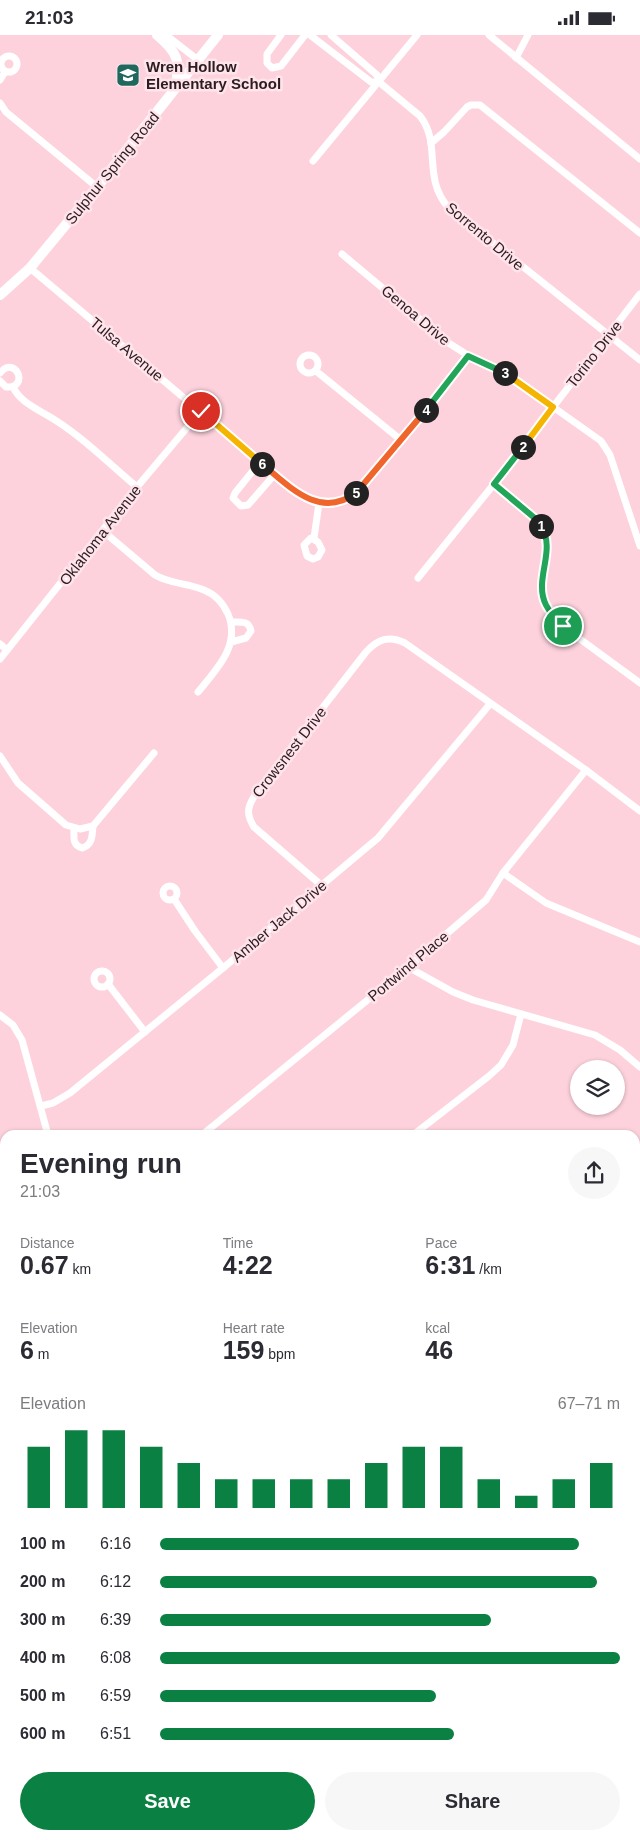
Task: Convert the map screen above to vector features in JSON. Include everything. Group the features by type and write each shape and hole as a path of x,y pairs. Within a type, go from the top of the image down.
{"main road":[{"path":"157,35 171,46 177,57 178,76 174,90"},
{"name":"Sulphur Spring Road","path":"0,295 30,268 218,35"}],"street":[{"path":"166,35 198,60"},
{"path":"281,35 266,55 267,63 272,68 281,66 306,35"},
{"name":"Sorrento Drive","path":"310,35 371,82 379,82"},
{"name":"Sorrento Drive","path":"330,35 377,75 379,82 420,116 429,130 432,174 435,184 438,193 448,207 640,360"},
{"path":"313,161 417,35"},
{"path":"489,35 640,159"},
{"path":"516,58 528,35"},
{"path":"0,81 5,72"},
{"path":"0,103 6,112 97,187"},
{"path":"431,143 467,107 480,105 640,233"},
{"name":"Genoa Drive","path":"342,254 447,342 468,356 501,370 601,441 606,447 640,546"},
{"name":"Tulsa Avenue","path":"30,268 260,462 302,495 319,503"},
{"name":"Torino Drive","path":"418,578 494,484 640,294"},
{"path":"314,538 319,503 333,504 357,493 468,356"},
{"path":"0,373 8,367 17,371 19,379 13,387"},
{"path":"316,371 401,440"},
{"path":"0,381 6,387 13,387"},
{"path":"13,387 16,394 28,404 67,427 137,487"},
{"name":"Oklahoma Avenue","path":"0,659 137,487 201,411"},
{"path":"260,462 235,493 233,498 241,506 248,505 275,474"},
{"path":"494,484 537,520 545,533 548,548 542,579 544,600 550,612 563,626 640,683"},
{"path":"103,531 162,579 193,585 212,595 225,607 231,622 231,642 227,656 198,692"},
{"path":"231,622 245,622 249,625 251,631 246,638 231,642"},
{"name":"Crowsnest Drive","path":"322,885 254,827 247,809 257,792 366,652 377,642 385,639 392,638 405,643 490,704"},
{"path":"0,644 8,650"},
{"path":"490,704 586,770 640,811"},
{"name":"Amber Jack Drive","path":"41,1106 53,1103 70,1093 224,968 385,831 490,704"},
{"path":"74,828 74,842 77,846 82,848 89,845 93,826 154,753"},
{"path":"0,756 18,783 66,825 80,829 93,826"},
{"name":"Portwind Place","path":"208,1130 408,967 486,900 503,873 586,770"},
{"path":"503,873 546,903 640,943"},
{"path":"174,899 195,931 224,968"},
{"path":"408,967 463,997 594,1035 620,1050 640,1067"},
{"path":"108,984 145,1031"},
{"path":"419,1130 501,1065 513,1045 521,1013"},
{"path":"0,1015 13,1025 22,1040 47,1130"}],"place":[{"name":"Wren Hollow Elementary School","path":"128,75"}],"route":[{"path":"201,411 302,495 312,501 333,504 357,493 468,356 501,370 553,407 494,484 537,520 543,528 548,548 542,579 544,600 550,612 563,626"}]}
